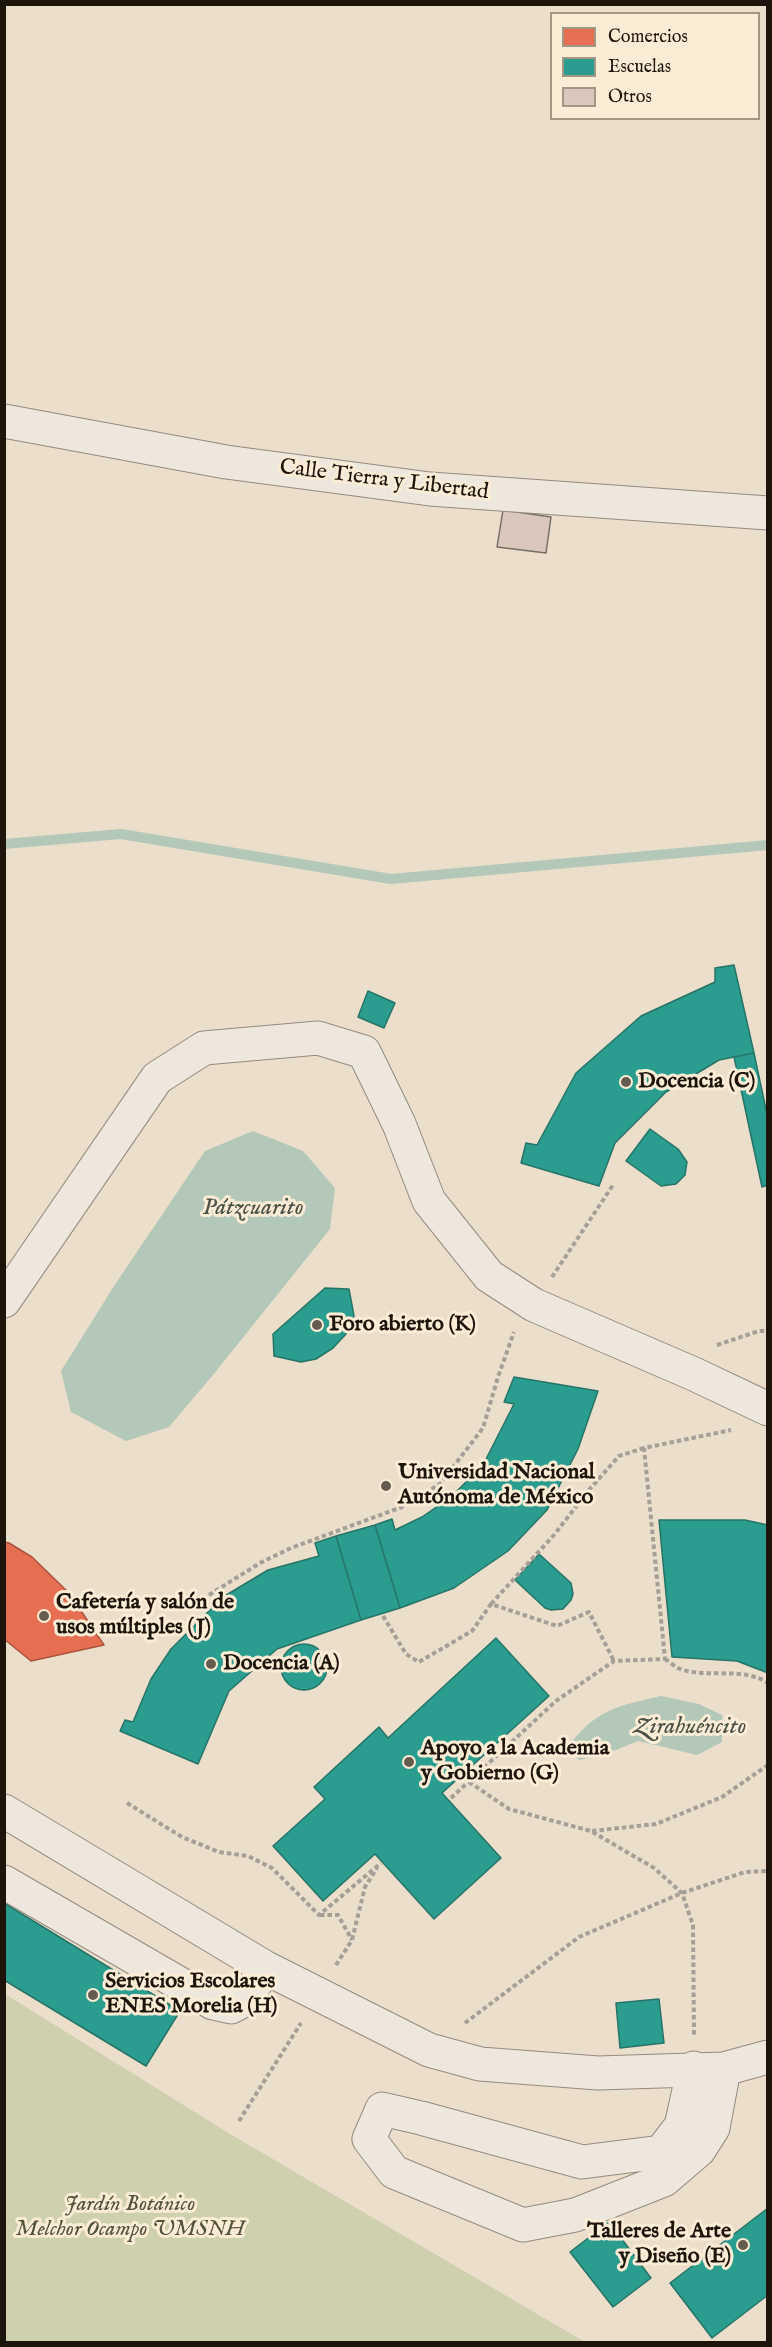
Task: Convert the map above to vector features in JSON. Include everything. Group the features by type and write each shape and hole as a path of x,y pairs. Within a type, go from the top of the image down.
{"street":[{"name":"Calle Tierra y Libertad","path":"4,421 226,462 430,489 768,513"},
{"path":"4,1301 157,1078 204,1048 318,1038 364,1052 399,1124 429,1201 489,1276 534,1305 694,1374 763,1407"},
{"path":"4,1811 266,1968 429,2050 480,2064 598,2073 709,2069 768,2056"},
{"path":"4,1882 213,2003 231,2007 244,2000 266,1968"},
{"path":"662,2166 582,2162 382,2109 369,2139 394,2172 523,2225 575,2215 662,2166 709,2069"}],"path":[{"path":"209,1594 260,1563 291,1548 402,1507 440,1484 483,1428 516,1328 534,1305 613,1185"},
{"path":"694,1374 712,1347 759,1331 768,1331"},
{"path":"383,1616 406,1654 420,1662 472,1631 491,1604 554,1534 619,1456 644,1448 731,1430 763,1407"},
{"path":"644,1448 665,1659"},
{"path":"491,1604 557,1626 589,1612 614,1661"},
{"path":"451,1798 556,1701 614,1661 665,1659 678,1669 700,1673 733,1672 768,1683"},
{"path":"591,1831 656,1824 722,1797 768,1765"},
{"path":"469,1782 509,1809 591,1831 654,1868 682,1893 693,1924 709,2069"},
{"path":"127,1803 182,1837 219,1852 248,1856 272,1868 319,1915 338,1915 352,1940"},
{"path":"239,2121 352,1940 365,1887 381,1863 319,1915"},
{"path":"429,2050 579,1937 682,1893 745,1872 768,1871"}],"green space":[{"name":"Jardín Botánico Melchor Ocampo UMSNH","path":"5,1994 230,2134 585,2342 5,2342"}],"water":[{"name":"Pátzcuarito","path":"253,1131 303,1151 335,1188 330,1229 169,1427 126,1441 71,1412 61,1371 114,1286 205,1151"},
{"name":"Zirahuéncito","path":"661,1696 699,1704 722,1715 722,1742 697,1755 638,1741 611,1752 579,1760 567,1748 577,1735 597,1717 619,1707"}],"building: Comercios":[{"name":"Cafetería y salón de usos múltiples (J)","path":"4,1542 32,1557 69,1593 104,1645 31,1661 4,1639"}],"building: Escuelas":[{"name":"Docencia (C)","path":"734,965 754,1053 719,1060 666,1092 615,1143 599,1186 521,1163 526,1143 537,1145 576,1073 641,1016 715,982 715,968"},
{"path":"368,991 395,1003 384,1028 358,1017"},
{"path":"754,1053 768,1119 768,1185 762,1187 734,1057"},
{"path":"650,1129 678,1149 687,1162 685,1175 676,1184 661,1186 626,1161"},
{"name":"Foro abierto (K)","path":"325,1288 349,1289 354,1316 346,1334 333,1348 316,1359 301,1362 274,1356 273,1334"},
{"path":"514,1377 598,1391 578,1449 547,1510 508,1551 454,1588 400,1608 375,1525 392,1519 395,1530 422,1517 451,1497 483,1465 514,1404 504,1402"},
{"path":"659,1520 745,1520 768,1525 768,1673 737,1661 672,1657"},
{"path":"375,1525 400,1608 361,1620 336,1536"},
{"name":"Docencia (A)","path":"336,1536 361,1620 277,1649 229,1691 198,1764 120,1731 125,1720 133,1722 151,1679 171,1649 223,1597 268,1570 319,1556 315,1543"},
{"path":"539,1554 571,1583 573,1594 563,1609 545,1608 515,1580"},
{"name":"Apoyo a la Academia y Gobierno (G)","path":"496,1638 549,1696 442,1793 501,1858 434,1919 375,1854 323,1901 273,1846 325,1799 314,1787 379,1727 388,1738"},
{"path":"304,1644 320,1651 327,1667 320,1683 304,1690 288,1683 281,1667 288,1651"},
{"name":"Servicios Escolares ENES Morelia (H)","path":"4,1903 180,2011 146,2066 4,1980"},
{"path":"659,1999 664,2043 620,2048 616,2003"},
{"name":"Talleres de Arte y Diseño (E)","path":"768,2208 768,2295 712,2338 670,2283"},
{"path":"609,2222 651,2278 613,2307 570,2252"}],"building: Otros":[{"path":"503,510 551,517 546,553 497,547"}],"waterway":[{"path":"4,844 121,834 391,879 768,845"}],"place":[{"name":"Docencia (C)","path":"626,1082"},
{"name":"Foro abierto (K)","path":"317,1325"},
{"name":"Universidad Nacional Autónoma de México","path":"386,1486"},
{"name":"Cafetería y salón de usos múltiples (J)","path":"44,1616"},
{"name":"Docencia (A)","path":"211,1664"},
{"name":"Apoyo a la Academia y Gobierno (G)","path":"409,1762"},
{"name":"Servicios Escolares ENES Morelia (H)","path":"93,1995"},
{"name":"Talleres de Arte y Diseño (E)","path":"743,2245"}]}
